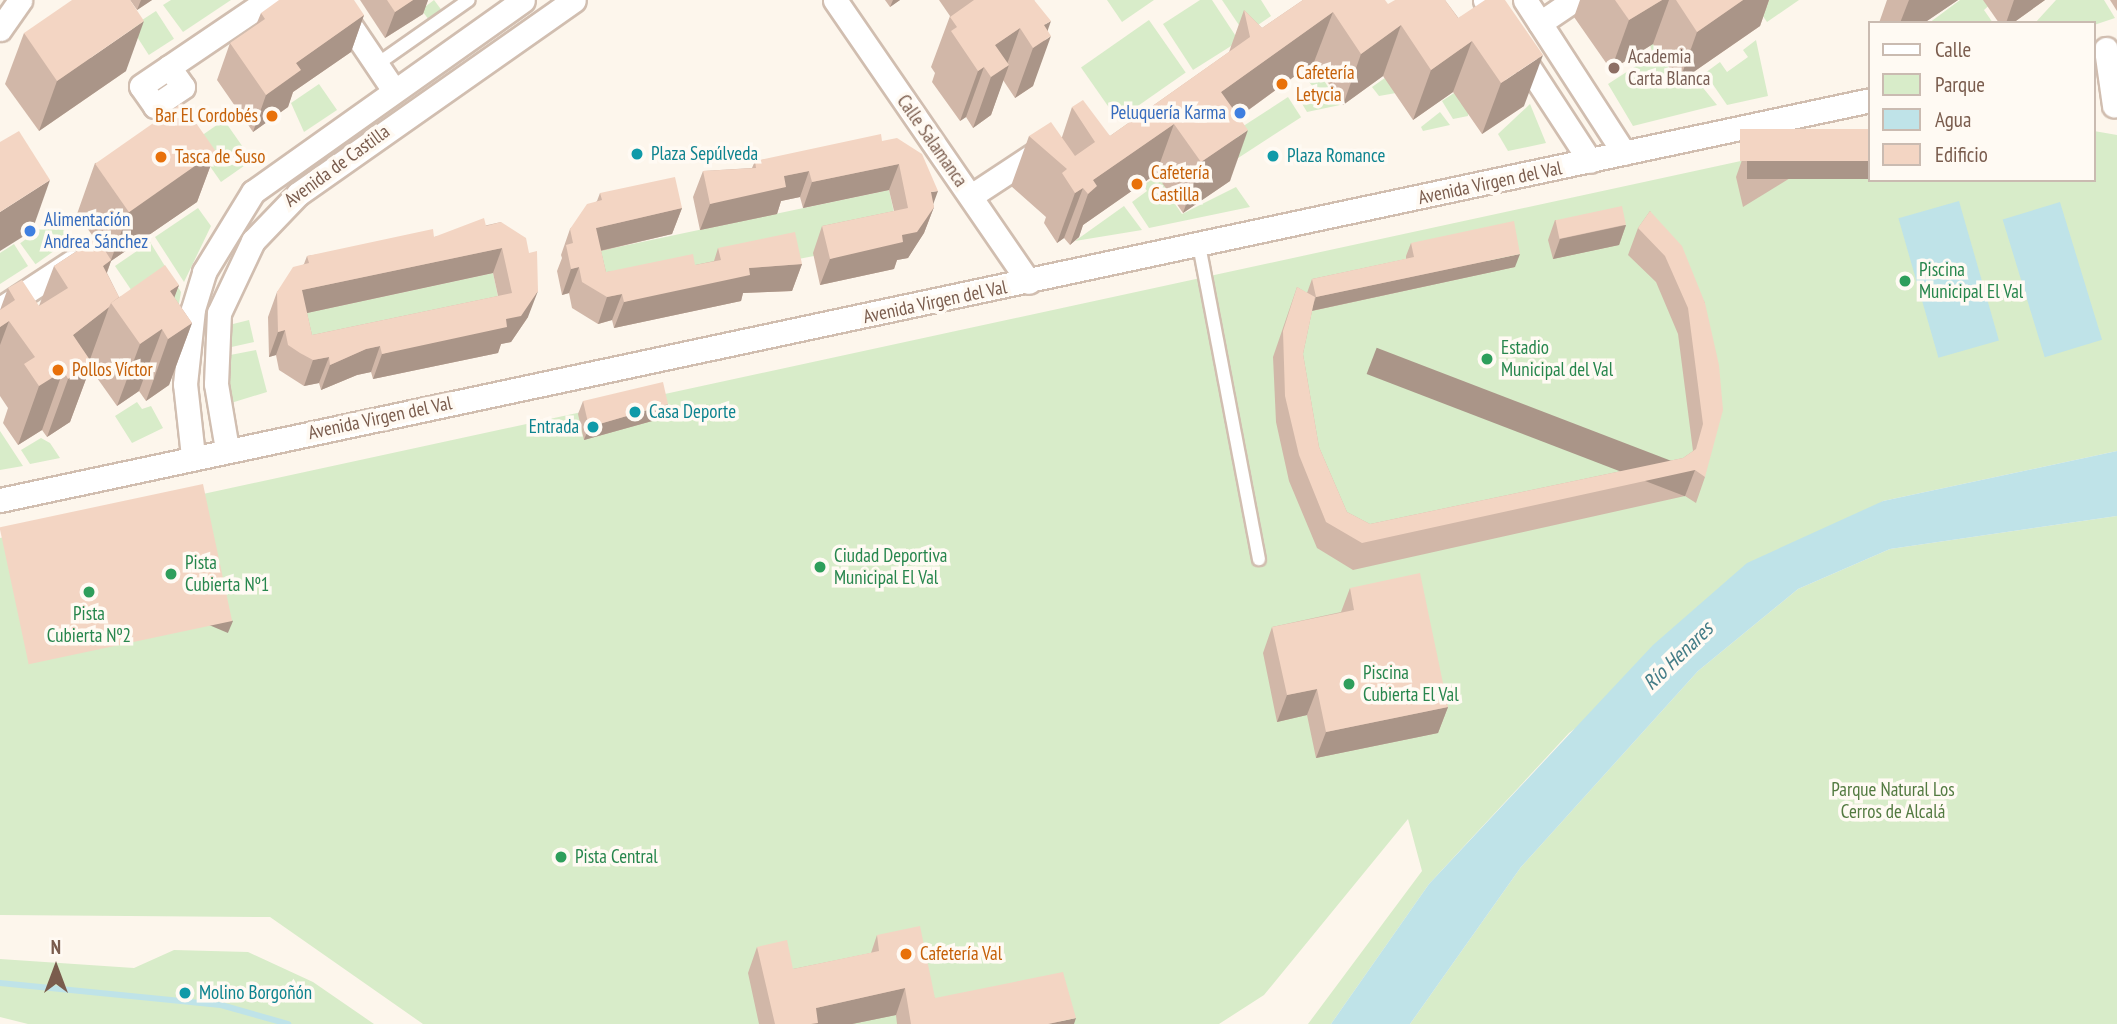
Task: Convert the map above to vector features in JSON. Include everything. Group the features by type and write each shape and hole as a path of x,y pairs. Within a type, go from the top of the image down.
{"street":[{"path":"0,29 20,0"},
{"path":"169,67 268,0"},
{"path":"333,0 393,89"},
{"name":"Avenida de Castilla","path":"193,456 187,341 204,272 227,229 280,168 523,0"},
{"name":"Avenida de Castilla","path":"227,449 216,384 219,313 231,279 261,230 298,194 574,0"},
{"name":"Calle Salamanca","path":"835,0 1029,282"},
{"path":"1485,0 1590,161"},
{"path":"1525,0 1625,153"},
{"path":"1540,23 1574,0"},
{"path":"2106,49 2108,105"},
{"name":"Avenida Virgen del Val","path":"0,500 193,456 1199,246 1868,100"},
{"path":"971,197 1068,132"},
{"path":"0,309 72,262"}],"lane":[{"path":"376,65 470,0"},
{"path":"1199,246 1259,559"}],"green space":[{"path":"171,0 231,0 183,32 163,5"},
{"path":"434,0 443,12 430,22 421,10"},
{"path":"1107,0 1154,0 1122,22"},
{"path":"1200,0 1212,0 1239,41 1193,70 1163,24"},
{"path":"1222,0 1261,0 1271,16 1245,34"},
{"path":"1752,0 1799,0 1767,22"},
{"path":"1960,0 1995,0 1984,10 1992,21 1932,21"},
{"path":"2056,0 2104,0 2115,18 2096,24 2096,21 2037,21"},
{"path":"156,11 174,39 149,55 131,27"},
{"path":"1149,20 1186,72 1118,120 1081,68"},
{"path":"1665,34 1675,48 1663,58 1678,83 1695,78 1717,105 1633,126 1608,84 1653,55 1650,45"},
{"path":"1756,40 1768,96 1727,105 1705,73 1720,62 1727,72 1748,57 1743,50"},
{"path":"1329,55 1339,67 1323,79 1340,105 1307,112 1298,97 1313,87 1302,73"},
{"path":"1399,68 1396,93 1379,96 1372,87"},
{"path":"1469,83 1468,116 1453,119 1442,101"},
{"path":"319,84 337,110 304,132 291,103"},
{"path":"1288,97 1301,117 1229,164 1216,144"},
{"path":"1530,104 1546,143 1508,151 1498,134"},
{"path":"1440,112 1450,125 1423,131 1421,127"},
{"path":"224,120 252,160 221,182 193,142"},
{"name":"Ciudad Deportiva Municipal El Val","path":"2096,131 2117,135 2117,451 1883,501 1569,733 1429,884 1331,1024 1308,1024 1422,871 1408,819 1264,995 1219,1024 423,1024 270,917 0,915 0,538 1868,133 1868,182 2096,182"},
{"path":"1168,170 1182,180 1166,191 1182,214 1236,187 1250,207 1149,228 1132,202 1147,191 1143,185"},
{"path":"889,190 896,222 814,256 596,298 587,259 599,251"},
{"path":"1124,206 1142,230 1075,241"},
{"path":"198,208 211,226 184,282 155,237"},
{"path":"55,218 70,239 35,264 20,243"},
{"path":"150,242 181,292 171,349 115,266"},
{"path":"14,244 28,266 0,284 0,253"},
{"path":"493,273 500,306 315,358 306,313"},
{"path":"249,320 254,342 227,348 229,325"},
{"path":"256,350 267,392 231,403 225,356"},
{"path":"137,402 142,409 151,406 163,428 132,443 115,416"},
{"path":"0,431 23,466 0,470"},
{"path":"41,438 50,443 60,458 30,464 21,450"},
{"name":"Parque Natural Los Cerros de Alcalá","path":"2117,516 2117,1024 1410,1024 1521,867 1698,671 1798,589 1890,549"},
{"path":"174,950 248,952 313,982 374,1024 28,1024 0,1017 0,959 134,968"}],"water":[{"path":"1959,201 1999,340 1938,358 1898,218"},
{"path":"2060,202 2102,340 2045,357 2003,220"},
{"name":"Río Henares","path":"2117,451 2117,516 1890,549 1798,589 1698,671 1521,867 1410,1024 1331,1024 1429,884 1653,645 1747,563 1883,501"}],"building":[{"path":"72,0 130,0 144,21 57,81 24,33"},
{"path":"279,0 354,0 364,15 296,63 301,70 266,95 230,43 265,19 261,13"},
{"path":"387,0 413,0 395,12"},
{"path":"974,0 1034,0 1051,21 1044,25 1051,36 1033,48 1020,28 995,45 1009,65 991,77 984,67 978,71 951,31 957,27 950,17"},
{"path":"1303,0 1385,0 1388,4 1395,0 1445,0 1458,18 1485,0 1505,0 1543,55 1501,83 1472,41 1431,70 1401,25 1361,54 1333,12 1221,92 1248,130 1201,162 1174,124 1093,180 1097,186 1088,194 1083,188 1075,193 1062,173 1067,169 1029,136 1051,122 1075,156 1095,142 1072,107 1083,100 1110,136 1250,37 1244,10 1262,28"},
{"path":"1615,0 1662,0 1629,20"},
{"path":"1676,0 1743,0 1697,32"},
{"path":"182,103 216,151 129,212 95,164"},
{"path":"1740,129 1868,129 1868,161 1740,161"},
{"path":"19,131 50,180 0,212 0,142"},
{"path":"881,134 882,141 897,138 922,154 938,191 931,192 934,207 926,219 917,232 902,235 903,242 830,259 822,226 908,208 899,164 812,182 809,171 784,176 786,187 710,204 703,171 756,168 755,161"},
{"path":"675,177 682,208 596,228 606,272 693,254 695,265 721,260 718,248 795,232 802,264 749,268 750,275 624,302 622,294 607,297 582,282 579,267 571,269 566,245 573,243 570,229 587,204 602,200 600,193"},
{"path":"1622,206 1626,225 1559,239 1555,220"},
{"path":"1650,211 1682,246 1705,303 1719,365 1723,410 1705,477 1695,470 1362,543 1326,522 1299,455 1285,396 1283,331 1297,287 1315,297 1303,354 1319,447 1347,512 1370,524 1683,458 1696,449 1703,424 1688,308 1665,256 1638,228"},
{"path":"484,218 486,226 501,222 526,238 529,253 537,251 538,291 521,316 506,319 507,327 382,354 380,346 366,349 330,365 329,357 313,360 288,345 285,330 278,332 277,292 293,267 309,263 307,256 433,229 434,237","holes":["502,248 512,293 312,335 302,290"]},
{"path":"1514,221 1520,254 1316,297 1312,279 1414,257 1411,243"},
{"path":"97,238 111,260 103,266 119,297 73,335 92,363 68,379 63,371 39,386 24,364 35,357 9,321 0,327 0,310 15,300 8,288 22,280 39,306 68,288 54,266"},
{"path":"165,265 179,285 170,291 192,323 168,339 162,329 140,344 111,303"},
{"path":"663,382 668,404 589,427 583,401"},
{"path":"203,484 232,621 29,664 0,527"},
{"name":"Piscina Cubierta El Val","path":"1420,573 1448,707 1326,732 1317,689 1287,695 1272,627 1354,610 1350,588"},
{"path":"920,926 935,998 1063,972 1076,1018 1048,1024 911,1024 905,988 816,1008 818,1023 775,1024 757,947 787,940 793,969 879,951 877,935"}],"waterway":[{"path":"0,983 221,1005 288,1024"}],"place":[{"name":"Academia Carta Blanca","path":"1614,68"},
{"name":"Cafetería Letycia","path":"1282,84"},
{"name":"Peluquería Karma","path":"1240,113"},
{"name":"Bar El Cordobés","path":"272,116"},
{"name":"Plaza Sepúlveda","path":"637,154"},
{"name":"Plaza Romance","path":"1273,156"},
{"name":"Tasca de Suso","path":"161,157"},
{"name":"Cafetería Castilla","path":"1137,184"},
{"name":"Alimentación Andrea Sánchez","path":"30,231"},
{"name":"Piscina Municipal El Val","path":"1905,281"},
{"name":"Estadio Municipal del Val","path":"1487,359"},
{"name":"Pollos Víctor","path":"58,370"},
{"name":"Casa Deporte","path":"635,412"},
{"name":"Entrada","path":"593,427"},
{"name":"Ciudad Deportiva Municipal El Val","path":"820,567"},
{"name":"Pista Cubierta Nº1","path":"171,574"},
{"name":"Pista Cubierta Nº2","path":"89,592"},
{"name":"Piscina Cubierta El Val","path":"1349,684"},
{"name":"Pista Central","path":"561,857"},
{"name":"Cafetería Val","path":"906,954"},
{"name":"Molino Borgoñón","path":"185,993"}]}
